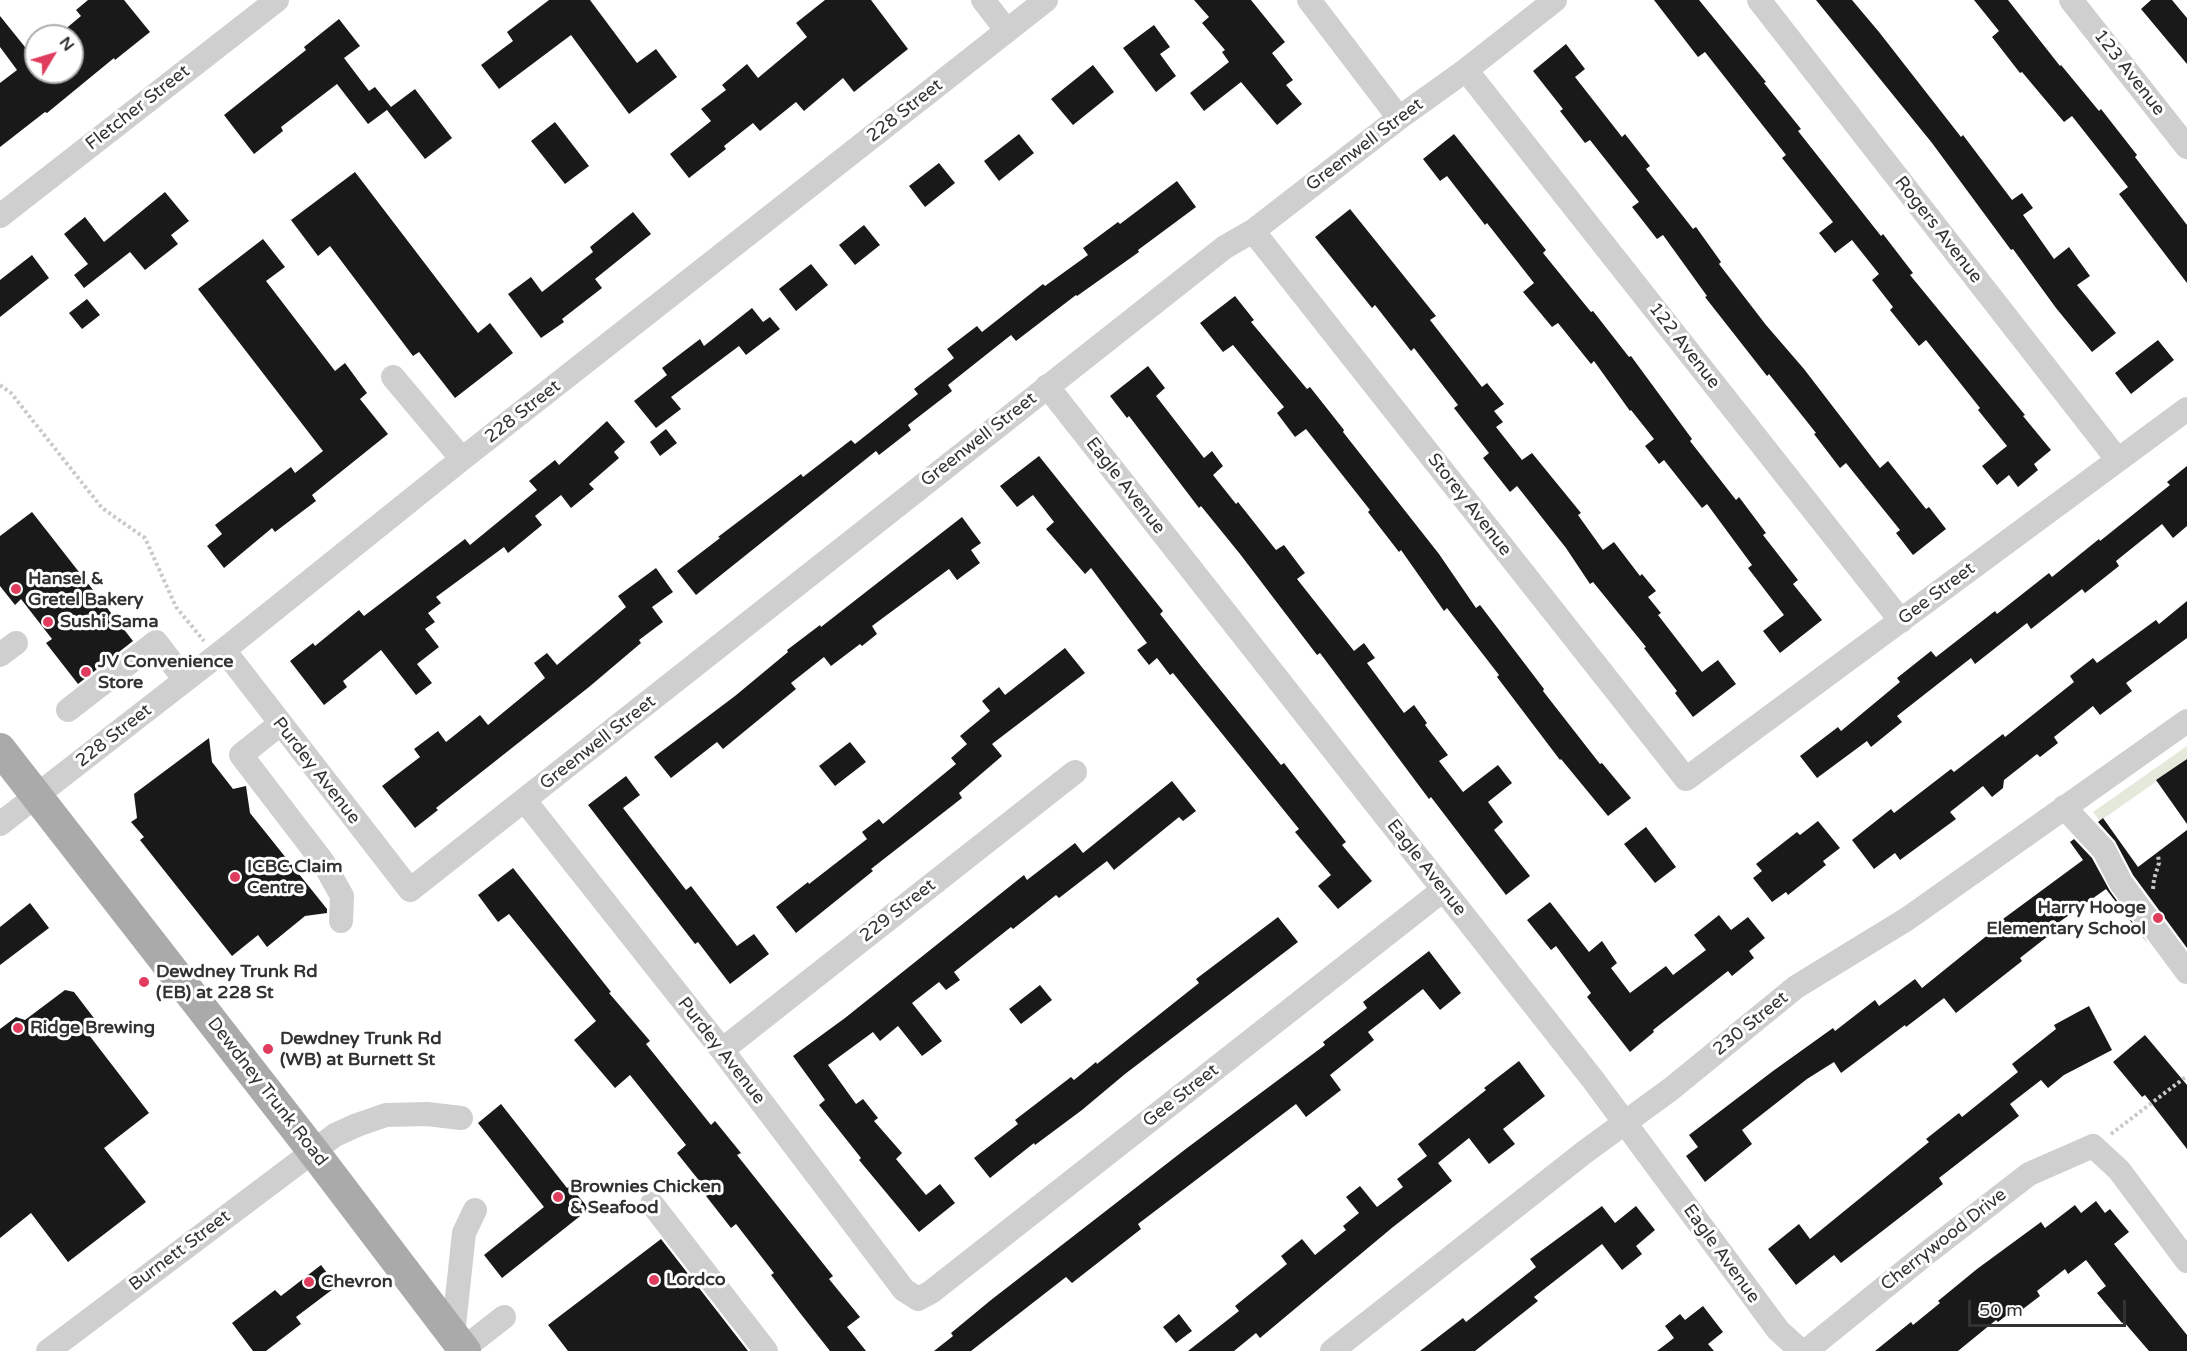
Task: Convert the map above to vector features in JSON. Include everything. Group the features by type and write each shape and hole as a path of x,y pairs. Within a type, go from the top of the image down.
{"main road":[{"name":"Dewdney Trunk Road","path":"0,749 313,1151 460,1345"}],"street":[{"name":"Fletcher Street","path":"0,216 277,0"},
{"path":"983,0 1007,31"},
{"name":"228 Street","path":"0,824 220,653 462,459 1046,0"},
{"path":"1309,0 1399,118"},
{"name":"Greenwell Street","path":"410,891 1225,247 1252,231 1555,0"},
{"name":"Rogers Avenue","path":"1759,0 2117,459"},
{"name":"123 Avenue","path":"2071,0 2187,147"},
{"name":"122 Avenue","path":"1466,70 1901,621"},
{"name":"Storey Avenue","path":"1252,231 1686,779"},
{"path":"393,377 462,459"},
{"name":"Eagle Avenue","path":"1047,386 1625,1123 1778,1330 1804,1351"},
{"name":"Gee Street","path":"1686,779 2187,409"},
{"path":"68,710 156,642 185,680"},
{"name":"Purdey Avenue","path":"220,653 280,724 410,891"},
{"name":"230 Street","path":"1332,1351 1586,1151 1671,1089 1796,987 1907,919 2187,721"},
{"path":"280,724 241,755 323,862 342,896 341,921"},
{"name":"229 Street","path":"722,1050 1075,772"},
{"name":"Purdey Avenue","path":"525,801 722,1050 904,1290 918,1299"},
{"path":"2064,807 2104,850 2121,883 2187,972"},
{"name":"Gee Street","path":"918,1299 931,1292 1443,890"},
{"name":"Burnett Street","path":"48,1351 335,1135 386,1115 427,1114 461,1118"},
{"path":"2093,1146 2119,1170 2187,1261"},
{"name":"Cherrywood Drive","path":"1804,1351 2029,1174 2093,1146"},
{"path":"652,1203 766,1351"},
{"path":"460,1345 464,1233 475,1210"},
{"path":"460,1345 504,1317"}],"path":[{"path":"0,385 11,393 102,507 145,538 176,607 220,653"},
{"path":"2093,1146 2127,1123 2187,1076"}],"shaded area":[{"path":"2187,746 2187,760 2100,821 2093,812"}],"building":[{"path":"88,0 124,0 150,32 84,83 84,24 71,24 81,16 76,10"},
{"path":"549,0 590,0 637,63 656,49 677,77 629,114 571,35 499,89 481,65 513,41 507,32"},
{"path":"825,0 871,0 908,49 854,92 843,78 804,111 796,102 760,131 753,123 724,146 726,149 689,178 670,154 711,121 701,109 726,90 722,85 747,64 758,78 807,37 796,23"},
{"path":"1194,0 1251,0 1285,42 1272,53 1293,80 1286,85 1302,104 1277,125 1241,82 1204,111 1190,93 1229,62 1222,52 1225,50 1202,23 1209,17"},
{"path":"1654,0 1699,0 1766,82 1764,83 1801,129 1798,131 1913,273 1910,275 2025,415 2023,416 2051,450 2034,464 2038,470 2018,487 2009,475 1997,485 1982,466 2007,446 1978,410 1980,408 1926,340 1919,346 1890,310 1893,307 1872,280 1879,274 1852,240 1835,253 1819,233 1833,222 1782,158 1786,155 1705,52 1698,57"},
{"path":"1816,0 1852,0 1961,137 1963,135 2012,200 2022,193 2033,208 2023,215 2054,259 2069,247 2090,276 2077,285 2116,333 2092,352 2013,249 2011,250 1932,143"},
{"path":"1974,0 2008,0 2060,66 2099,111 2101,109 2137,155 2135,157 2187,225 2187,283 2119,194 2128,187 2072,116 2064,122 2022,72 2020,73 1992,37 1999,31"},
{"path":"2151,0 2172,0 2187,18 2187,64 2141,9"},
{"path":"0,16 24,46 24,84 82,84 0,147 0,83 17,70 0,47"},
{"path":"339,19 360,46 344,58 369,91 375,87 391,107 368,124 337,84 281,127 283,131 254,154 224,115 306,50 304,47"},
{"path":"1154,25 1170,47 1160,54 1176,76 1156,92 1123,48"},
{"path":"1566,44 1585,69 1575,77 1622,137 1625,134 1650,166 1646,169 1693,229 1696,227 1721,262 1719,264 1766,325 1804,369 1880,468 1888,461 1926,509 1929,507 1946,529 1913,555 1896,533 1900,530 1846,463 1840,468 1814,434 1816,433 1769,374 1767,376 1705,297 1707,296 1663,235 1657,239 1632,207 1639,202 1590,140 1585,143 1560,111 1563,109 1533,71"},
{"path":"1093,65 1114,92 1073,125 1051,99"},
{"path":"415,89 452,138 425,159 387,110"},
{"path":"555,122 589,166 565,184 531,141"},
{"path":"1019,134 1034,153 999,181 984,161"},
{"path":"1454,134 1546,250 1543,253 1629,357 1631,356 1692,439 1690,441 1736,500 1739,497 1766,533 1763,535 1798,580 1793,584 1822,620 1780,653 1763,631 1784,615 1748,568 1752,565 1707,504 1702,508 1664,460 1659,464 1645,446 1654,439 1630,411 1594,361 1591,364 1558,323 1552,327 1523,292 1534,283 1487,223 1485,225 1447,176 1440,181 1423,159"},
{"path":"939,163 955,183 925,207 909,186"},
{"path":"355,172 478,333 490,323 513,353 455,398 419,352 413,356 330,246 318,256 291,220"},
{"path":"1177,181 1196,207 1138,250 1139,252 1076,295 1016,341 1011,335 948,385 952,391 908,425 911,430 879,455 876,451 696,595 677,571 801,474 803,477 851,440 855,444 918,394 914,389 954,358 947,349 977,326 982,332 1043,284 1045,286 1088,255 1083,248 1118,222 1120,224"},
{"path":"165,192 189,221 171,235 178,244 145,270 130,252 84,288 74,275 88,264 64,234 85,217 104,242"},
{"path":"1350,209 1436,316 1430,320 1482,387 1487,383 1504,404 1494,411 1503,422 1496,427 1522,460 1532,453 1581,513 1578,515 1603,550 1614,542 1640,576 1642,574 1656,591 1648,597 1661,613 1658,615 1702,672 1718,660 1736,684 1693,717 1675,693 1677,691 1644,648 1646,647 1593,582 1590,584 1566,548 1517,486 1510,492 1483,458 1489,453 1454,408 1458,405 1414,348 1411,351 1375,305 1372,308 1315,237"},
{"path":"633,212 651,234 595,279 602,288 562,319 564,322 541,338 508,294 531,277 542,292 593,252 590,247"},
{"path":"864,225 880,245 855,265 839,245"},
{"path":"263,239 285,267 266,281 335,371 345,363 367,393 360,399 388,434 312,495 316,501 275,532 272,528 224,568 207,546 222,534 215,525 291,467 295,473 323,451 198,289"},
{"path":"32,255 49,278 0,317 0,280"},
{"path":"811,264 828,285 796,311 779,289"},
{"path":"1235,296 1254,320 1251,322 1307,389 1310,387 1344,430 1343,432 1439,554 1476,608 1480,605 1600,764 1602,763 1631,798 1608,816 1560,760 1497,677 1499,675 1447,608 1444,611 1401,550 1399,552 1368,512 1370,510 1306,429 1295,437 1277,413 1284,407 1233,345 1223,352 1200,323"},
{"path":"87,299 100,315 82,329 69,313"},
{"path":"752,308 763,322 770,317 780,329 746,355 739,346 671,397 681,409 656,428 634,401 667,375 662,368 700,339 704,346"},
{"path":"2158,340 2174,360 2131,394 2115,373"},
{"path":"1148,366 1165,388 1156,396 1204,458 1212,451 1223,466 1213,475 1276,550 1284,545 1305,573 1297,579 1354,651 1364,643 1375,658 1367,663 1404,713 1414,705 1427,723 1425,725 1448,755 1439,761 1463,792 1498,765 1512,783 1488,802 1503,822 1494,830 1530,876 1506,895 1431,797 1429,799 1320,653 1317,655 1240,554 1201,506 1199,508 1129,416 1127,418 1110,396"},
{"path":"607,421 625,442 614,452 619,458 589,484 594,489 571,508 561,495 535,516 542,525 508,553 504,547 436,597 441,603 428,613 435,622 425,629 439,647 417,664 432,683 416,695 381,650 343,681 347,687 324,705 290,661 313,643 315,646 359,610 364,616 465,539 470,545 537,490 529,481 555,460 559,465"},
{"path":"666,429 677,443 660,456 650,442"},
{"path":"1039,456 1163,611 1160,614 1201,666 1281,765 1284,763 1346,842 1342,845 1372,881 1338,909 1318,886 1331,875 1295,832 1299,829 1173,673 1170,675 1157,658 1149,665 1137,650 1147,643 1091,568 1085,574 1046,529 1054,522 1033,495 1017,507 1000,486"},
{"path":"2187,466 2187,526 2173,538 2162,524 2116,561 2119,566 2085,593 2082,589 2031,629 2027,623 1975,664 1971,658 1897,716 1902,722 1871,747 1867,741 1817,778 1800,756 1838,727 1841,731 1900,682 1897,678 1931,651 1936,657 1995,611 1997,614 2049,573 2052,577 2170,485 2167,482"},
{"path":"32,512 133,641 78,684 46,643 52,639 21,599 15,605 0,586 0,536"},
{"path":"962,517 981,543 971,550 980,563 957,580 949,569 872,626 877,634 862,646 860,644 831,666 824,657 791,683 796,689 723,749 717,742 671,778 654,757 735,696 788,652 787,650 820,625 821,627"},
{"path":"656,568 673,592 652,607 663,622 639,640 641,643 589,687 436,808 438,810 415,828 382,786 420,757 414,749 438,731 446,742 480,715 488,725 545,678 534,663 547,653 557,665 626,607 618,596"},
{"path":"2187,601 2187,638 2126,683 2132,691 2100,715 2093,706 2054,737 2058,743 2040,757 2037,754 2004,780 2003,788 1992,797 1983,786 1950,812 1956,819 1900,860 1895,853 1874,869 1852,840 1891,809 1894,813 1951,769 1954,772 2003,734 2005,737 2074,682 2070,676 2093,658 2097,663 2156,620 2159,624"},
{"path":"1065,648 1085,673 992,744 1002,756 959,793 962,798 871,869 873,871 796,933 776,907 867,839 862,832 879,819 883,824 956,764 951,758 967,744 960,736 990,711 982,701 999,687 1005,695"},
{"name":"ICBC Claim Centre","path":"209,738 212,762 233,789 246,786 250,813 327,909 327,913 305,916 267,947 258,935 232,956 140,840 144,837 131,822 137,818 134,794"},
{"path":"850,742 866,762 835,786 819,766"},
{"path":"2187,759 2187,824 2156,780"},
{"path":"626,776 640,795 623,808 686,890 691,886 737,946 754,934 769,954 730,984 698,942 695,944 588,805"},
{"path":"1172,781 1196,811 1183,821 1179,817 1114,870 1107,861 1059,898 1056,895 954,972 960,980 946,990 939,982 912,1003 942,1041 922,1056 898,1026 880,1041 873,1032 828,1065 856,1104 863,1099 878,1118 874,1121 902,1153 896,1159 926,1195 940,1184 955,1203 919,1232 859,1160 861,1158 819,1105 825,1100 793,1056 845,1018 1024,875 1027,880 1075,843 1083,853"},
{"path":"2103,818 2138,867 2187,830 2187,948 2133,875 2115,841 2098,822"},
{"path":"1818,821 1840,848 1823,861 1826,865 1788,895 1786,892 1772,902 1753,878 1762,871 1756,864 1797,832 1800,835"},
{"path":"1646,827 1676,867 1655,883 1624,844"},
{"path":"2074,839 2092,858 2110,891 2149,945 2106,889 2055,925 2057,929 2020,958 2022,961 1956,1013 1944,998 1841,1073 1834,1062 1807,1079 1742,1130 1752,1144 1705,1182 1686,1156 1698,1147 1689,1135 1773,1071 1833,1028 1835,1031 1875,1000 1879,1006 1915,979 1922,988 2005,921 2003,919 2083,860 2070,842"},
{"path":"513,868 611,992 609,993 650,1041 646,1044 711,1125 715,1121 741,1153 737,1155 833,1276 829,1279 860,1317 847,1327 866,1351 830,1351 771,1275 774,1273 736,1224 731,1228 706,1196 709,1193 677,1153 686,1145 630,1075 615,1088 574,1040 596,1021 509,914 498,922 478,895"},
{"path":"1550,902 1589,952 1602,941 1617,963 1611,968 1630,993 1666,966 1673,975 1706,950 1694,935 1719,915 1731,930 1748,917 1765,938 1749,951 1754,958 1732,976 1728,971 1653,1030 1654,1032 1630,1052 1587,997 1591,993 1556,946 1551,950 1527,920"},
{"path":"30,903 49,928 0,965 0,927"},
{"path":"1278,917 1298,942 1125,1074 1082,1110 1035,1145 1034,1143 990,1178 974,1158 1018,1124 1015,1120 1071,1077 1074,1080 1096,1062 1097,1064 1199,983 1196,979"},
{"path":"1429,951 1461,993 1440,1010 1423,989 1368,1032 1374,1040 1330,1075 1341,1090 1306,1117 1296,1104 1138,1224 1141,1229 1072,1283 1066,1277 971,1351 934,1351 953,1336 951,1333 991,1300 1187,1148 1325,1045 1323,1042 1367,1008 1363,1002"},
{"path":"1040,985 1052,1000 1021,1024 1009,1009"},
{"path":"65,990 74,992 100,1026 89,1035 149,1113 104,1148 146,1202 68,1262 31,1213 0,1238 0,1029 16,1017 25,1020"},
{"path":"2089,1006 2112,1050 2064,1075 2048,1088 2041,1080 2010,1104 2019,1116 1939,1178 1943,1184 1841,1263 1834,1255 1796,1285 1768,1249 1799,1224 1810,1239 1929,1142 1926,1139 1959,1113 1962,1117 2018,1072 2012,1064 2056,1029 2054,1025"},
{"path":"2145,1035 2187,1085 2187,1149 2145,1095 2142,1097 2113,1062"},
{"path":"1519,1061 1545,1096 1503,1129 1515,1144 1489,1164 1469,1138 1438,1163 1452,1181 1260,1338 1256,1333 1234,1351 1188,1351 1239,1311 1235,1306 1287,1264 1281,1256 1302,1239 1315,1255 1346,1230 1343,1226 1359,1213 1346,1197 1360,1186 1377,1207 1403,1187 1397,1179 1427,1156 1418,1144"},
{"name":"Brownies Chicken & Seafood","path":"501,1104 567,1188 570,1186 589,1209 502,1278 484,1255 544,1207 478,1123"},
{"path":"2096,1201 2105,1213 2110,1209 2129,1232 2114,1244 2187,1335 2187,1351 2149,1351 2097,1293 2106,1286 2086,1260 2068,1274 2065,1269 2037,1291 2040,1296 2019,1312 2017,1307 1998,1322 1996,1320 1958,1351 1875,1351 1911,1322 1913,1325 1977,1269 2041,1222 2045,1228 2075,1205 2081,1213"},
{"path":"1602,1206 1615,1223 1636,1206 1655,1230 1636,1246 1642,1254 1622,1270 1602,1244 1534,1297 1538,1301 1475,1351 1420,1351 1463,1318 1466,1322 1536,1267 1530,1259"},
{"name":"Lordco","path":"661,1239 748,1351 568,1351 548,1325"},
{"path":"321,1265 337,1286 296,1317 301,1324 266,1351 253,1351 232,1323 275,1290 281,1296"},
{"path":"1703,1306 1723,1332 1708,1344 1714,1351 1657,1351 1674,1338 1665,1326 1680,1314 1685,1320"},
{"path":"1179,1314 1192,1331 1176,1343 1163,1327"}],"place":[{"name":"Hansel & Gretel Bakery","path":"16,589"},
{"name":"Sushi Sama","path":"48,622"},
{"name":"JV Convenience Store","path":"86,672"},
{"name":"ICBC Claim Centre","path":"235,877"},
{"name":"Harry Hooge Elementary School","path":"2158,918"},
{"name":"Dewdney Trunk Rd (EB) at 228 St","path":"144,982"},
{"name":"Ridge Brewing","path":"18,1028"},
{"name":"Dewdney Trunk Rd (WB) at Burnett St","path":"268,1049"},
{"name":"Brownies Chicken & Seafood","path":"558,1197"},
{"name":"Lordco","path":"654,1280"},
{"name":"Chevron","path":"309,1282"}]}
